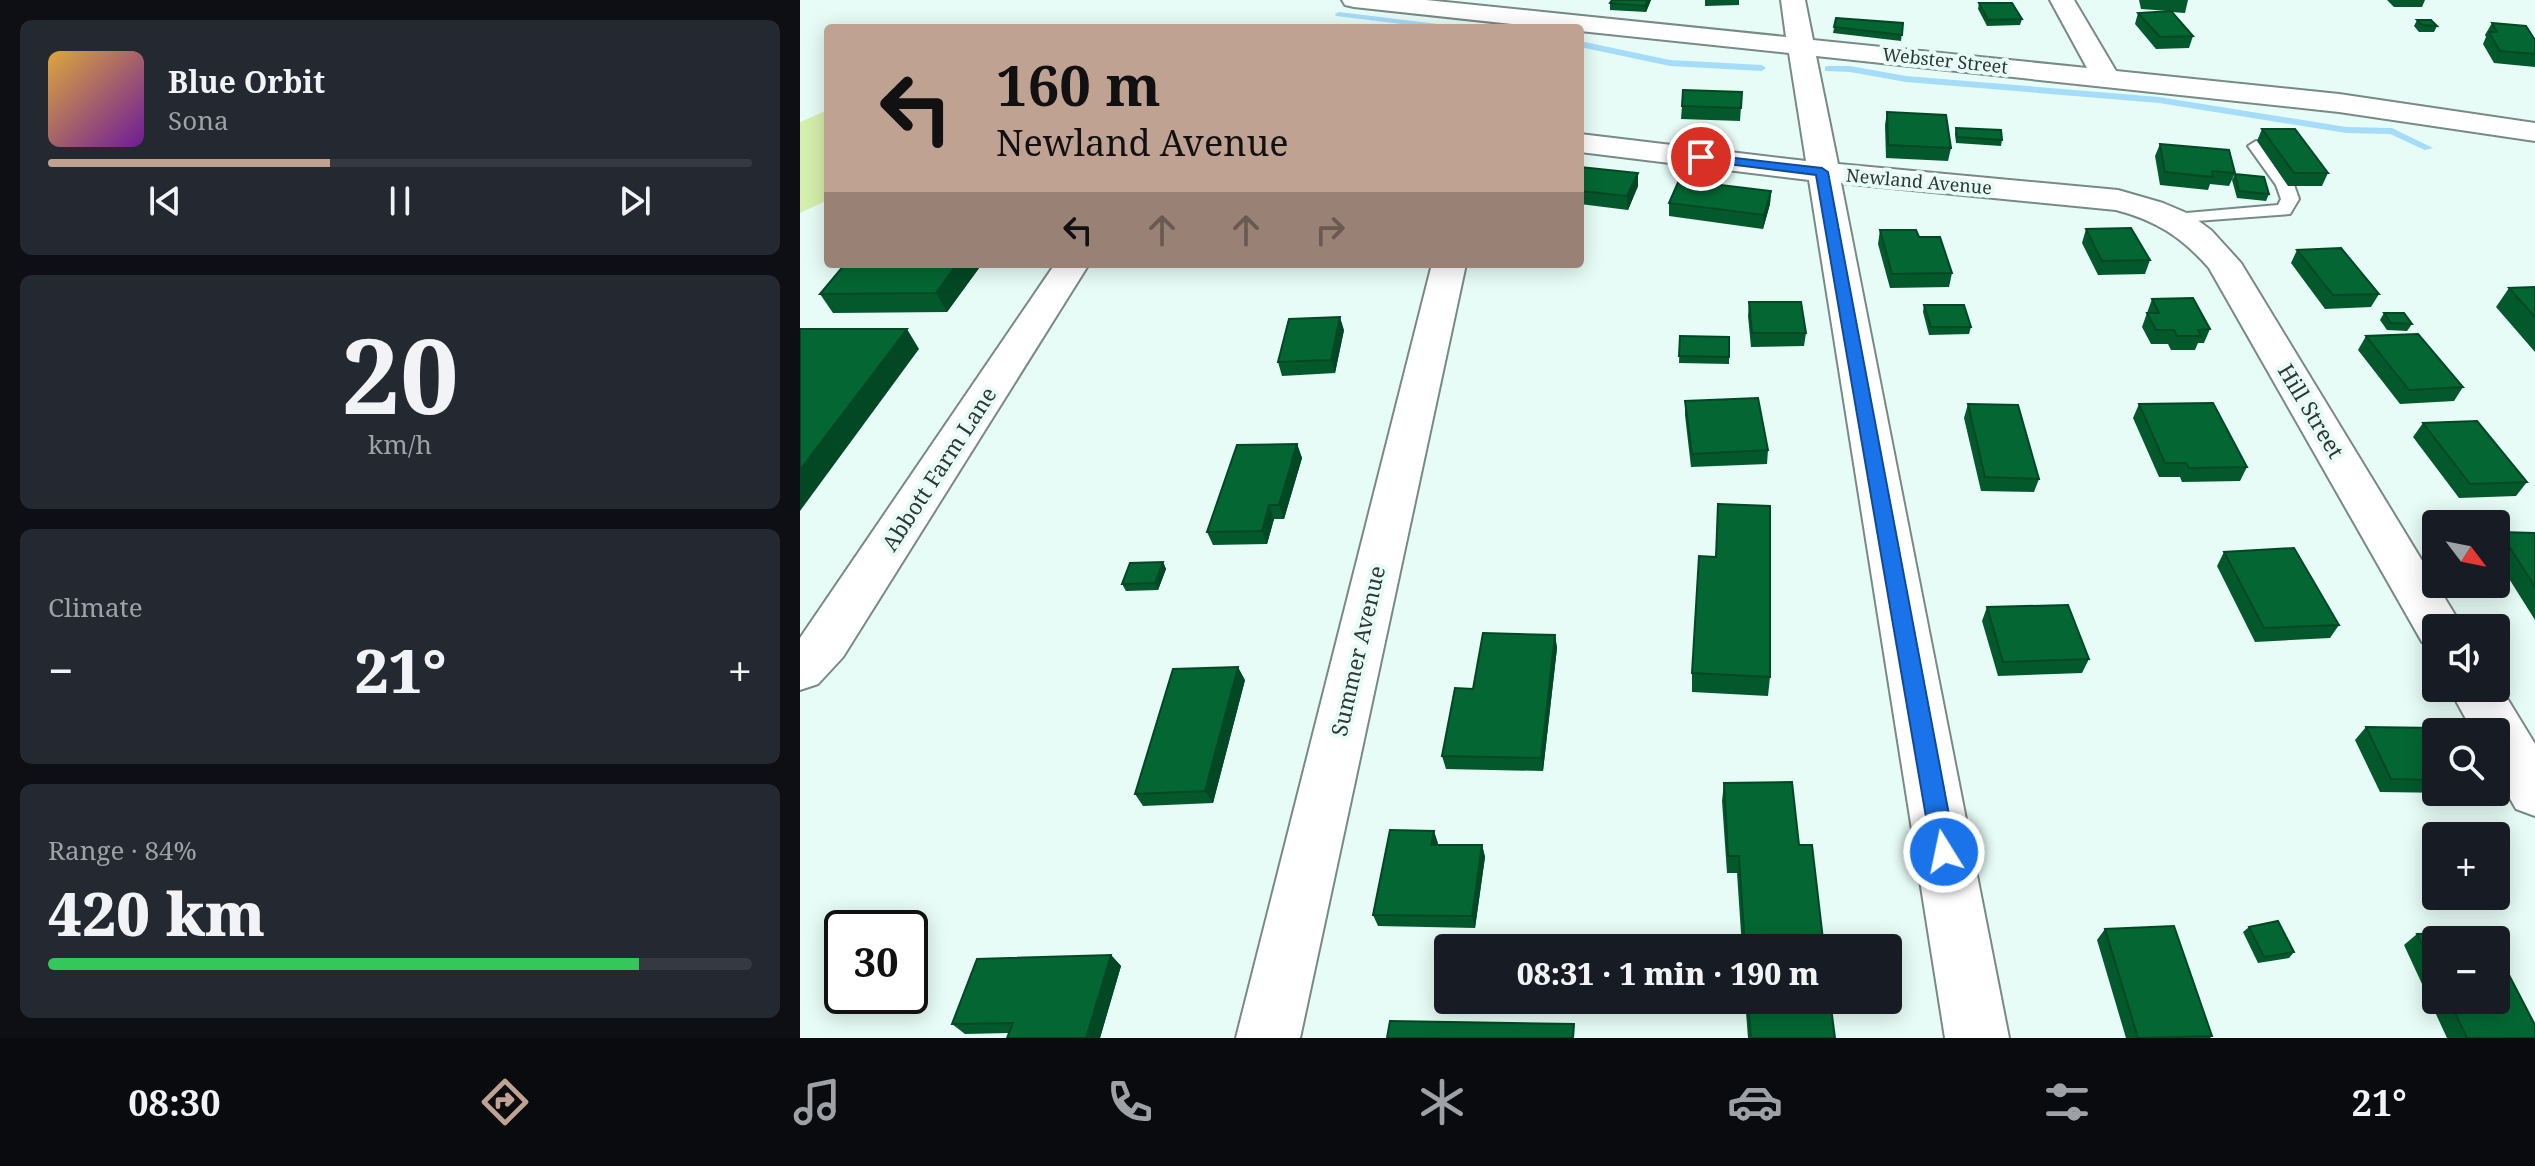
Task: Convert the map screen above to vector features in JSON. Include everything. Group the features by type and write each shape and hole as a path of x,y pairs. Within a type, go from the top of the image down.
{"street":[{"name":"Webster Street","path":"1354,0 2339,103 2535,132"},
{"path":"1793,0 1977,1038"},
{"path":"2062,0 2106,78"},
{"name":"Newland Avenue","path":"1584,143 1822,172 2118,200 2169,215"},
{"name":"Hill Street","path":"2169,215 2196,231 2224,263 2431,614"},
{"name":"Abbott Farm Lane","path":"800,670 826,643 1069,268"},
{"name":"Summer Avenue","path":"1268,1038 1448,268"},
{"path":"2482,702 2535,792"}],"lane":[{"path":"2169,215 2284,210 2290,199 2285,185 2256,146"}],"green space":[{"path":"824,112 824,202 800,213 800,122"}],"building":[{"path":"1612,0 1648,0 1645,6 1610,3"},
{"path":"1979,3 2012,3 2022,19 1988,20"},
{"path":"2171,11 2193,36 2160,37 2138,13"},
{"path":"1836,18 1903,23 1902,35 1834,27"},
{"path":"2417,20 2431,20 2437,26 2422,25"},
{"path":"2492,23 2526,26 2535,40 2535,54 2500,51 2489,32 2497,32"},
{"path":"1683,90 1742,92 1741,108 1682,106"},
{"path":"1887,112 1946,115 1951,148 1888,145"},
{"path":"1956,128 2001,130 2002,140 1957,137"},
{"path":"2262,129 2295,129 2328,173 2294,173"},
{"path":"2160,144 2229,150 2235,173 2212,171 2213,177 2165,172"},
{"path":"1584,167 1638,173 1627,196 1584,191"},
{"path":"2235,174 2264,177 2269,194 2239,191"},
{"path":"1679,180 1771,191 1764,215 1669,203"},
{"path":"2131,228 2150,260 2102,261 2086,229"},
{"path":"1880,230 1916,230 1919,237 1940,237 1952,273 1892,274"},
{"path":"2341,248 2379,294 2333,295 2297,250"},
{"path":"842,268 954,268 936,293 820,294"},
{"path":"2535,287 2535,317 2509,288"},
{"path":"2193,298 2210,329 2198,330 2201,336 2177,336 2174,330 2156,330 2147,313 2159,313 2152,299"},
{"path":"1749,302 1801,302 1806,333 1752,333"},
{"path":"1924,305 1964,305 1971,327 1931,327"},
{"path":"2384,313 2404,313 2412,324 2391,323"},
{"path":"1340,317 1331,360 1278,362 1289,319"},
{"path":"800,329 907,329 800,470"},
{"path":"2418,334 2463,387 2409,390 2366,336"},
{"path":"1680,336 1729,337 1729,357 1679,356"},
{"path":"1758,398 1768,450 1692,454 1685,401"},
{"path":"2213,403 2247,467 2189,468 2186,463 2165,463 2139,404"},
{"path":"1968,404 2018,405 2039,479 1985,477"},
{"path":"2477,421 2527,482 2470,484 2423,423"},
{"path":"1297,444 1279,505 1269,505 1262,531 1207,532 1237,445"},
{"path":"1718,504 1770,506 1770,677 1692,673 1699,556 1716,557"},
{"path":"2510,532 2535,533 2535,587 2510,548"},
{"path":"2294,548 2339,625 2264,628 2224,552"},
{"path":"1163,562 1155,583 1122,584 1130,563"},
{"path":"2068,605 2089,659 2003,662 1987,607"},
{"path":"1483,633 1555,635 1541,758 1442,756 1455,688 1473,689"},
{"path":"1238,667 1205,791 1135,794 1173,669"},
{"path":"2366,727 2422,728 2422,780 2391,779"},
{"path":"1792,782 1799,845 1812,845 1822,934 1744,934 1739,856 1728,856 1724,783"},
{"path":"1390,830 1434,831 1431,845 1482,845 1472,916 1373,915"},
{"path":"2278,921 2294,952 2264,957 2249,927"},
{"path":"2174,926 2212,1036 2138,1038 2105,929"},
{"path":"1111,955 1086,1038 1007,1038 1013,1023 952,1024 977,959"},
{"path":"2510,977 2535,1025 2535,1038 2467,1038 2456,1014 2510,1014"},
{"path":"1749,1014 1832,1014 1835,1038 1751,1038"},
{"path":"1390,1021 1574,1024 1573,1038 1387,1038"}],"waterway":[{"path":"1339,14 1421,24"},
{"path":"1584,45 1670,63 1762,68"},
{"path":"1828,69 1850,69 1906,79 2159,100 2346,130 2392,131 2428,148"}],"route":[{"path":"1701,157 1822,172 1944,852"}]}
